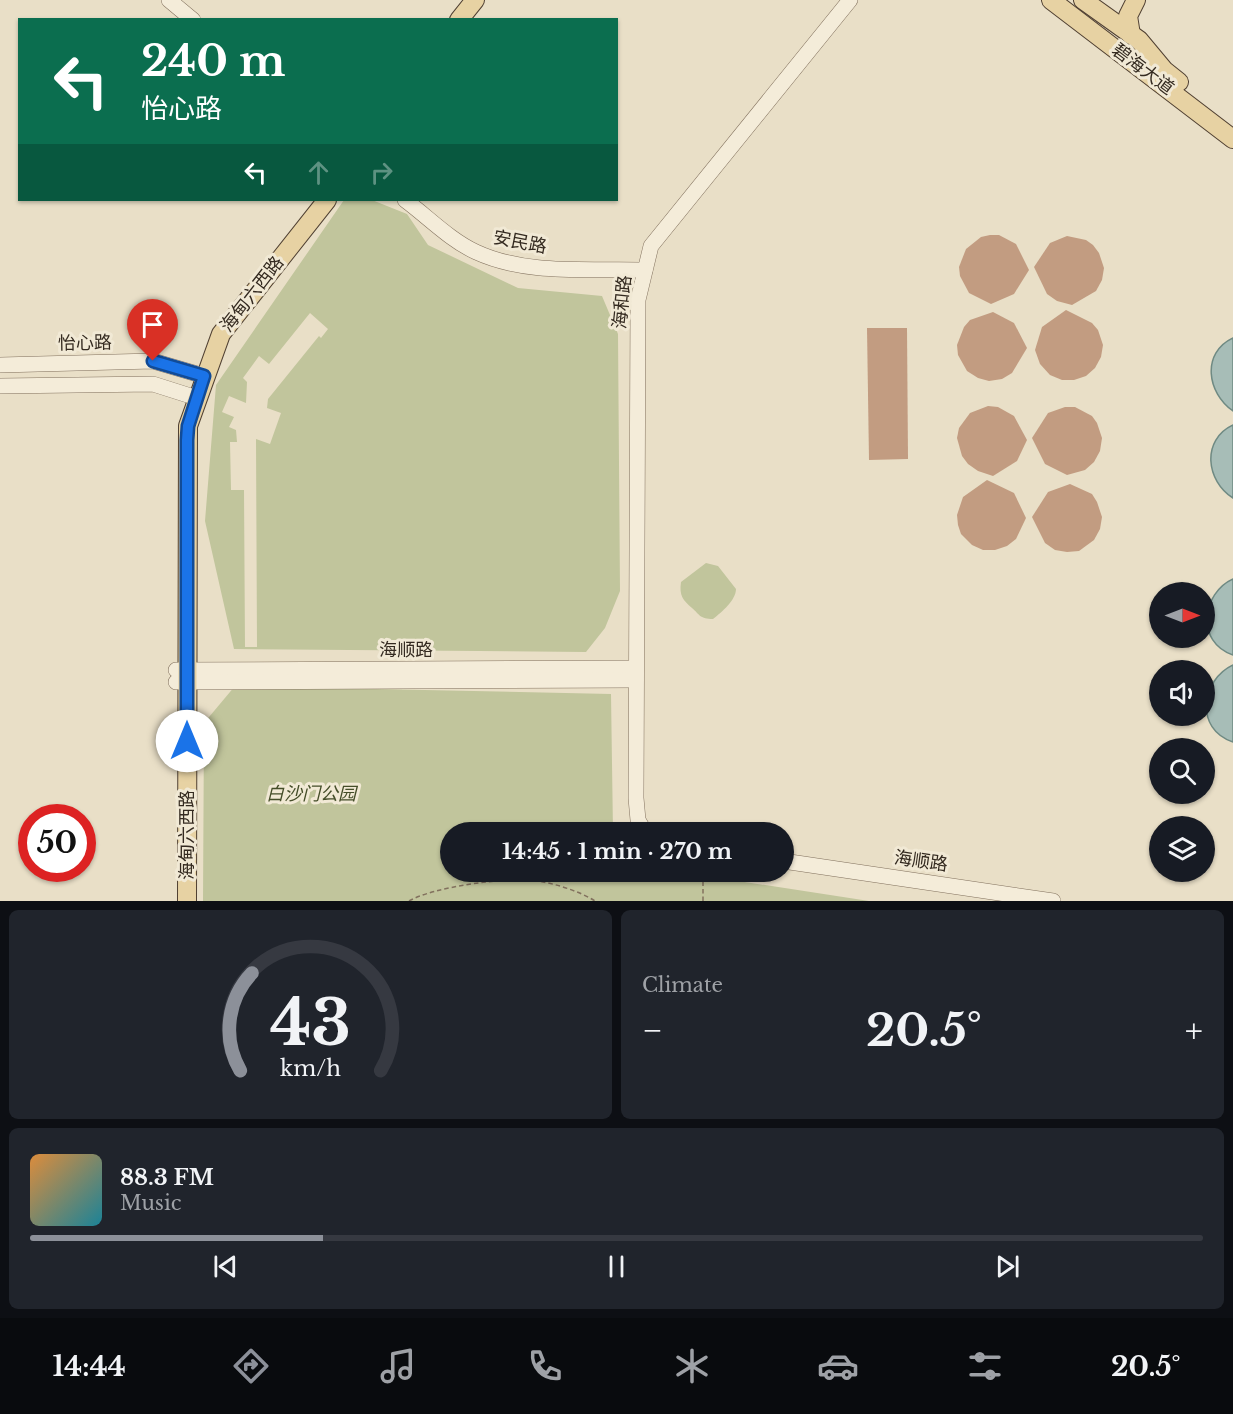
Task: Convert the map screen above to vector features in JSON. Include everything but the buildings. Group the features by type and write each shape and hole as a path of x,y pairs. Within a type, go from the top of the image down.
{"main road":[{"path":"461,18 475,0"},
{"path":"475,18 489,0"},
{"name":"碧海大道","path":"1051,0 1233,139"},
{"name":"碧海大道","path":"1060,0 1233,132"},
{"path":"1090,5 1116,8 1128,0"},
{"path":"1131,35 1128,15 1136,0"},
{"path":"1090,5 1131,35 1203,107"},
{"name":"海甸六西路","path":"199,375 204,340 311,201"},
{"name":"海甸六西路","path":"187,901 176,445 178,423 192,397 199,375 214,345 231,318 326,201"},
{"name":"海甸六西路","path":"176,901 181,676"}],"street":[{"path":"163,0 184,18"},
{"path":"169,0 191,18"},
{"name":"海和路","path":"644,265 646,243 843,0"},
{"name":"海和路","path":"633,674 631,300 651,246 850,0"},
{"name":"安民路","path":"406,201 466,247 503,262 544,268 644,265"},
{"name":"安民路","path":"418,201 460,235 497,252 543,259 644,265"},
{"name":"怡心路","path":"0,364 153,361 199,375"},
{"path":"0,386 153,384 192,397"},
{"path":"633,674 632,814 635,822"},
{"path":"633,674 636,808 639,822"},
{"name":"海顺路","path":"181,676 633,674"},
{"name":"海顺路","path":"794,863 1053,901"},
{"name":"海顺路","path":"794,869 1020,901"}],"path":[{"path":"409,901 421,894 471,883 536,880 595,901"},
{"path":"703,882 703,901"}],"green space":[{"path":"343,201 374,201 407,214 428,245 518,288 602,296 618,334 620,591 605,628 586,652 234,649 205,521 216,385","holes":["310,313 328,329 321,338 319,336 268,399 267,408 281,413 270,444 256,439 257,647 245,647 244,490 231,490 230,442 237,442 236,430 229,427 234,417 222,412 229,396 246,403 247,382 243,378 259,356 269,364"]},
{"path":"706,563 718,566 736,589 731,601 713,619 699,615 681,594 681,582"},
{"name":"白沙门公园","path":"235,686 611,694 613,822 440,822 440,882 745,882 869,901 203,901 204,723"}],"water":[{"path":"1233,338 1233,411 1218,394 1211,373 1216,353"},
{"path":"1233,425 1233,498 1217,482 1211,461 1216,440"},
{"path":"1233,579 1233,655 1221,649 1215,642 1215,595"},
{"path":"1233,665 1233,742 1220,736 1212,726 1215,726 1215,681 1222,672"}],"route":[{"path":"153,361 204,376 188,426 187,440 187,741"}]}
